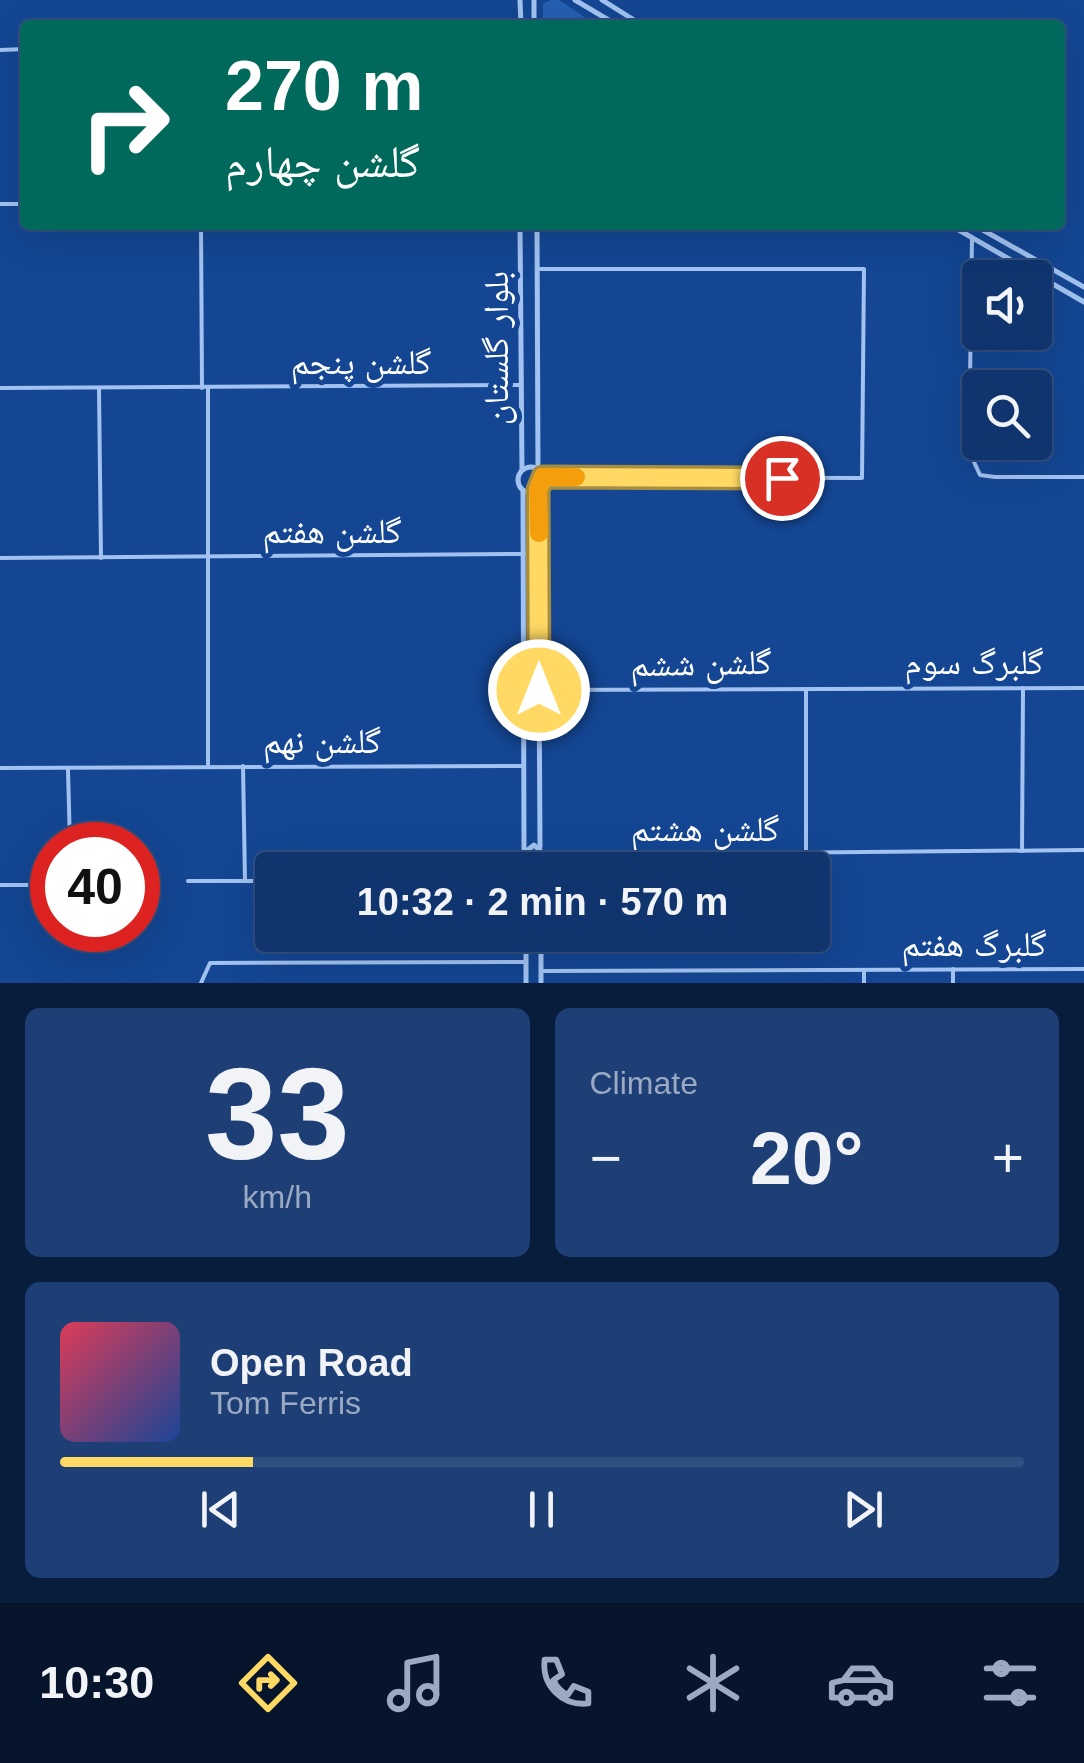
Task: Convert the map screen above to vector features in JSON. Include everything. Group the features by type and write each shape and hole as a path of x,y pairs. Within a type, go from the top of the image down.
{"street":[{"path":"520,0 521,20"},
{"path":"575,0 609,20"},
{"path":"602,0 634,20"},
{"path":"534,20 536,1"},
{"path":"520,12 534,13"},
{"path":"200,230 209,557 208,766"},
{"name":"بلوار گلستان","path":"520,230 522,470"},
{"name":"بلوار گلستان","path":"537,230 538,470"},
{"path":"958,230 1084,302"},
{"path":"983,230 1084,286"},
{"path":"972,238 969,451 973,467 980,475 994,477 1084,477"},
{"path":"537,269 864,268 862,478 543,477"},
{"name":"گلشن پنجم","path":"0,388 520,386"},
{"path":"99,389 101,558"},
{"path":"524,852 523,490 518,478 522,470 538,470 543,477"},
{"path":"543,477 538,490 540,847 544,852"},
{"path":"523,490 538,490"},
{"name":"گلشن هفتم","path":"0,558 524,554"},
{"name":"گلشن ششم","path":"539,690 864,686"},
{"name":"گلبرگ سوم","path":"864,686 1084,688"},
{"path":"806,687 806,852"},
{"path":"1022,851 1023,688"},
{"path":"243,766 244,881"},
{"name":"گلشن نهم","path":"0,768 524,766"},
{"path":"68,768 69,822"},
{"path":"524,848 540,847"},
{"name":"گلشن هشتم","path":"830,854 1084,850"},
{"path":"188,881 255,881"},
{"path":"0,885 30,885"},
{"path":"526,952 526,983"},
{"path":"541,952 541,983"},
{"path":"200,983 210,964 526,962"},
{"path":"953,969 953,983"},
{"name":"گلبرگ هفتم","path":"541,971 1084,969"},
{"path":"864,970 864,983"}],"shaded area":[{"path":"559,0 589,20 543,20 543,4"}],"slow traffic":[{"path":"539,533 538,490 543,477 576,477"}],"route":[{"path":"539,690 538,490 543,477 782,478"}]}
